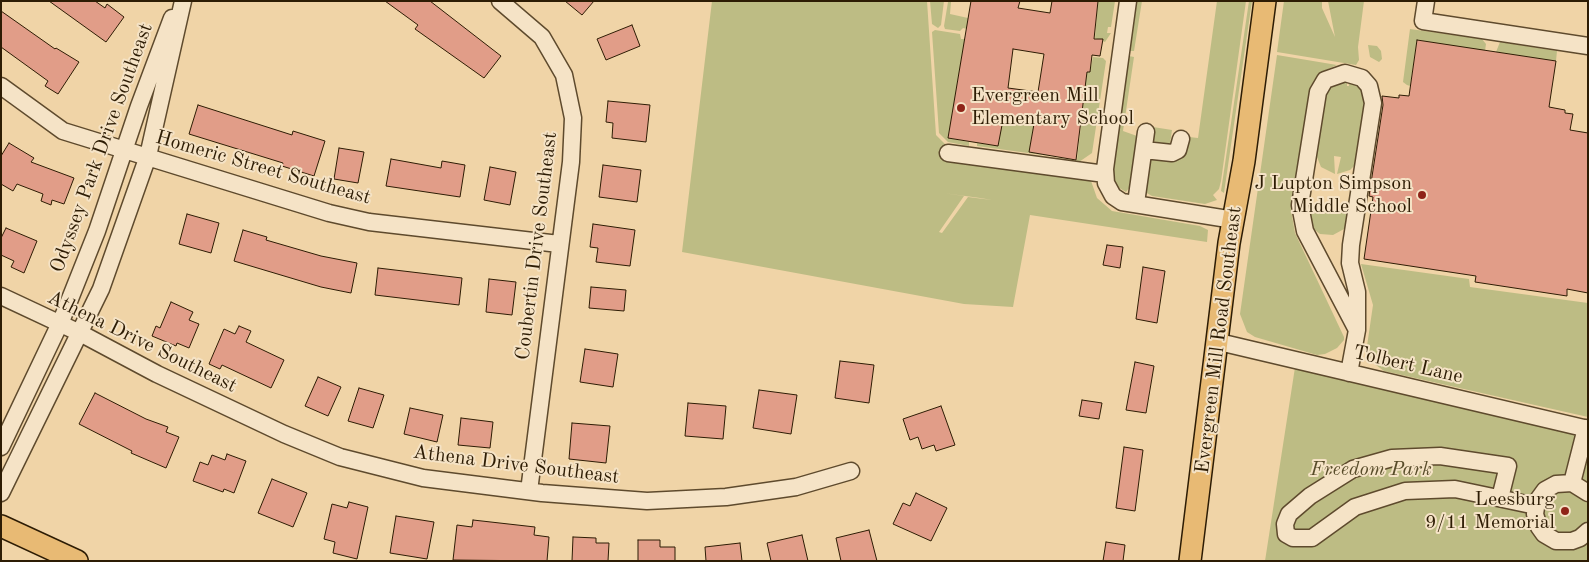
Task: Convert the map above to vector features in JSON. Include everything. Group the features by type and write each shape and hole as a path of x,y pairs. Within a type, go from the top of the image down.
{"main road":[{"name":"Evergreen Mill Road Southeast","path":"1190,561 1234,220 1244,161 1265,1"},
{"path":"1,526 77,561"}],"street":[{"name":"Odyssey Park Drive Southeast","path":"1,447 60,324 97,231 168,25 182,1"},
{"name":"Odyssey Park Drive Southeast","path":"1,493 101,289 148,156 182,1"},
{"name":"Coubertin Drive Southeast","path":"500,1 542,38 564,75 573,118 571,162 559,244 529,491"},
{"path":"1128,1 1105,174 1106,183 1113,196 1122,202 1234,220"},
{"path":"1426,1 1423,21 1588,46"},
{"path":"1349,373 1357,330 1357,292 1350,263 1351,245 1373,104 1369,86 1362,78 1345,73 1325,80 1318,92 1300,205 1305,231 1357,330"},
{"name":"Homeric Street Southeast","path":"1,86 63,131 329,213 369,222 559,244"},
{"path":"1136,203 1146,132"},
{"path":"1144,150 1172,153 1178,150 1181,139"},
{"path":"948,153 1105,174"},
{"name":"Athena Drive Southeast","path":"1,296 80,332 157,374 284,434 340,457 423,478 529,491 647,501 726,497 796,487 851,471"},
{"name":"Tolbert Lane","path":"1219,342 1587,428"},
{"path":"1572,483 1587,428"},
{"path":"1500,498 1508,466 1440,456 1392,458 1353,469 1310,496 1289,514 1285,524 1286,534 1293,538 1312,538 1355,507 1405,491 1455,489 1536,506"},
{"path":"1588,493 1572,483 1556,484 1545,490 1536,506 1535,514 1538,527 1544,534 1556,541 1572,542 1588,531"}],"green space":[{"name":"Evergreen Mill Elementary School","path":"712,1 927,1 936,135 946,145 1090,178 1097,198 1112,211 1200,226 1208,230 1207,242 1030,215 1013,307 964,304 682,252","holes":["964,196 992,200 968,197 942,233 939,232"]},
{"path":"930,1 944,1 941,25 938,28 932,24"},
{"path":"1098,1 1115,1 1111,27 1108,27 1107,33 1111,33 1105,42 1095,38"},
{"path":"1137,1 1142,1 1134,51 1130,51"},
{"path":"1217,1 1246,1 1221,181 1219,189 1213,195 1217,200 1205,204 1152,196 1145,192 1149,157 1189,137 1198,138"},
{"path":"1249,1 1252,1 1224,193 1221,191"},
{"path":"1284,1 1322,1 1322,8 1335,37 1328,1 1364,1 1358,47 1359,60 1356,65 1277,52"},
{"path":"948,2 951,2 950,14 968,18 967,29 963,28 960,31 945,29"},
{"path":"1410,29 1482,39 1486,44 1485,51 1417,40 1410,86 1403,82"},
{"path":"935,30 960,34 961,39 965,39 948,138 969,142 969,146 948,142 939,133 932,32"},
{"path":"1500,42 1557,51 1556,61 1496,52"},
{"path":"1368,45 1377,46 1381,51 1382,59 1379,62 1370,57"},
{"path":"1277,55 1337,65 1319,73 1310,87 1291,210 1295,233 1344,337 1344,340 1337,348 1325,354 1317,355 1255,337 1247,332 1240,314"},
{"path":"1129,56 1134,57 1123,131 1137,136 1129,188 1126,192 1116,186 1112,178"},
{"path":"1093,57 1103,58 1106,61 1092,153 1079,162 1057,158 1077,160 1087,72 1090,72"},
{"path":"1347,79 1347,86 1349,86 1348,79 1354,80 1367,96 1357,163 1350,170 1337,174 1341,157 1334,156 1335,174 1321,167 1315,152 1322,105 1328,85"},
{"path":"1003,120 1034,124 1029,152 1050,156 977,146 977,143 998,146"},
{"path":"1153,127 1172,130 1170,144 1151,141"},
{"path":"1309,208 1348,213 1348,223 1344,229 1333,235 1320,234 1311,227"},
{"path":"1361,264 1469,279 1470,287 1588,303 1588,417 1384,371 1368,359 1366,353 1373,305"},
{"name":"Freedom Park","path":"1296,361 1588,429 1588,561 1265,561"}],"building":[{"path":"49,1 95,1 105,8 107,4 124,17 106,42"},
{"path":"385,1 430,1 501,56 484,78 415,29 418,25"},
{"path":"565,1 594,1 582,15"},
{"path":"971,1 1020,1 1018,8 1050,13 1052,1 1098,1 1094,39 1103,39 1100,56 1092,55 1090,72 1087,72 1076,160 1029,152 1034,124 1003,120 998,146 948,138","holes":["1013,49 1044,54 1038,92 1008,88"]},
{"path":"1,11 55,49 79,62 58,94 45,86 48,81 1,47"},
{"path":"632,25 640,46 606,60 597,39"},
{"path":"1417,40 1556,61 1549,107 1565,110 1565,113 1573,114 1570,130 1588,133 1588,293 1567,289 1567,296 1475,282 1476,276 1364,259 1373,197 1369,196 1383,105 1382,96 1399,98 1399,95 1409,96"},
{"path":"608,101 650,105 646,142 612,138 613,123 606,122"},
{"path":"198,105 292,135 293,131 325,141 314,176 282,166 283,163 189,134"},
{"path":"9,143 34,158 31,162 74,178 64,204 52,200 51,205 41,201 43,194 17,184 13,191 1,184 1,156"},
{"path":"339,148 364,152 358,183 334,179"},
{"path":"391,159 441,168 442,161 465,165 460,197 386,186"},
{"path":"603,165 641,170 637,202 599,197"},
{"path":"490,167 516,172 510,205 484,200"},
{"path":"187,214 219,223 211,253 179,244"},
{"path":"593,224 635,230 630,266 596,262 598,248 590,247"},
{"path":"6,228 37,241 24,273 11,267 14,261 1,255 1,238"},
{"path":"243,230 267,237 266,240 321,256 357,263 351,293 321,287 234,261"},
{"path":"1107,245 1123,247 1120,268 1103,265"},
{"path":"1143,267 1165,271 1157,323 1136,319"},
{"path":"378,268 462,278 459,305 375,295"},
{"path":"489,279 516,282 512,315 486,312"},
{"path":"591,287 626,290 624,311 589,308"},
{"path":"171,302 193,312 189,320 199,324 189,348 177,343 176,346 152,336 156,326 160,328"},
{"path":"239,326 251,331 246,342 284,360 271,388 222,365 220,369 209,364 224,329 235,334"},
{"path":"585,349 618,354 613,387 580,382"},
{"path":"840,361 874,365 869,403 835,398"},
{"path":"1135,362 1154,366 1146,413 1126,410"},
{"path":"318,377 341,387 328,416 305,406"},
{"path":"359,388 384,395 373,428 348,421"},
{"path":"759,390 797,395 791,434 753,428"},
{"path":"95,393 146,419 168,427 166,432 179,437 166,468 131,453 132,451 79,424"},
{"path":"1082,400 1102,403 1099,419 1079,416"},
{"path":"688,403 726,406 723,439 685,436"},
{"path":"941,406 955,445 936,451 934,445 922,449 918,437 910,440 903,419"},
{"path":"410,408 443,415 437,442 404,434"},
{"path":"461,418 493,422 490,448 458,445"},
{"path":"572,423 610,426 606,463 569,459"},
{"path":"1124,447 1143,450 1135,511 1116,508"},
{"path":"227,454 246,461 234,493 224,489 223,492 193,481 200,462 208,465 212,455 225,460"},
{"path":"272,479 307,493 293,527 258,513"},
{"path":"916,493 947,508 931,541 893,524 903,503 910,506"},
{"path":"349,502 368,507 357,559 333,553 335,542 324,539 332,504 347,508"},
{"path":"396,516 434,522 427,559 390,553"},
{"path":"473,520 535,527 534,535 549,537 547,561 453,560 457,525 472,527"},
{"path":"869,530 877,561 841,561 836,538"},
{"path":"802,535 808,561 771,561 767,543"},
{"path":"573,537 596,538 596,543 609,543 608,561 572,561"},
{"path":"638,540 660,540 660,547 675,547 675,561 638,561"},
{"path":"1106,542 1125,545 1123,561 1103,561"},
{"path":"740,543 742,561 706,561 705,547"}],"place":[{"name":"Evergreen Mill Elementary School","path":"961,108"},
{"name":"J Lupton Simpson Middle School","path":"1422,195"},
{"name":"Leesburg 9/11 Memorial","path":"1565,511"}]}
